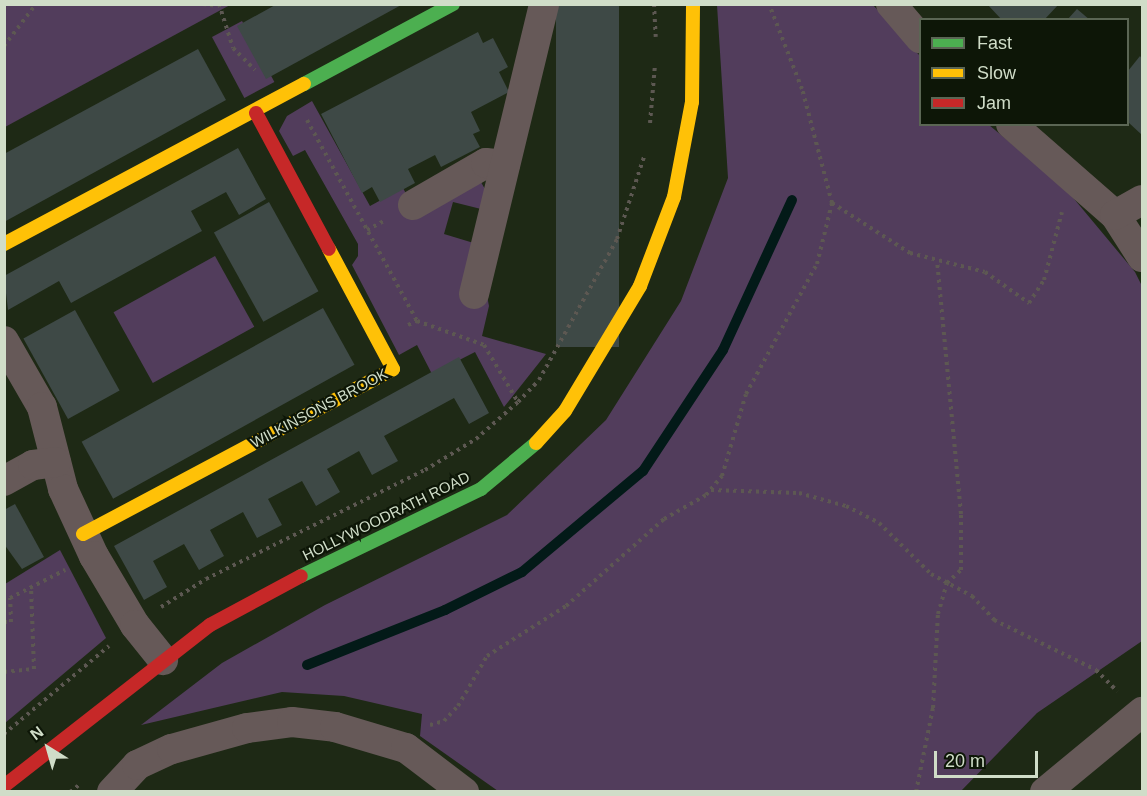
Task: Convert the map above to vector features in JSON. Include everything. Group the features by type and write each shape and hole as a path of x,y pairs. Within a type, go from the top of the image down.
{"street":[{"path":"4,244 256,113 453,4"},
{"path":"474,294 544,4"},
{"name":"HOLLYWOODRATH ROAD","path":"4,786 210,625 273,589 481,489 529,451 565,411 640,286 674,197 692,102 693,4"},
{"path":"891,4 919,36"},
{"name":"WILKINSONS BROOK","path":"89,545 393,369 256,113"},
{"path":"1013,126 1115,215 1143,257"},
{"path":"413,205 486,163 505,165"},
{"path":"1115,215 1143,200"},
{"path":"4,341 42,407 56,462 89,545 135,625 163,660"},
{"path":"4,481 33,465 56,462"},
{"path":"1045,792 1141,713"},
{"path":"112,792 137,765 172,749 247,728 291,722 335,727 406,748 464,792"}],"path":[{"path":"4,46 36,4"},
{"path":"203,4 219,6"},
{"path":"654,4 656,45"},
{"path":"419,729 444,721 458,706 487,656 566,606 664,519 711,490 722,476 746,394 818,264 832,203 806,100 769,4"},
{"path":"650,131 656,55"},
{"path":"4,734 135,625 206,579 425,470 476,439 518,402 545,370 617,239 649,142"},
{"path":"832,203 910,253 937,262 985,272 1029,303 1044,280 1062,212 1083,188"},
{"path":"915,792 933,708 938,614 946,583 961,570 961,514 937,262"},
{"path":"376,338 417,321 436,332 484,345 518,402"},
{"path":"711,490 799,493 846,506 879,523 931,574 972,596 994,620 1024,638 1096,670 1141,713"},
{"path":"4,622 11,622 10,598 31,587 89,545"},
{"path":"4,672 34,669 31,587"}],"shaded area":[{"path":"5,4 230,4 230,5 5,127"},
{"path":"717,5 873,5 919,55 919,126 990,126 1065,188 1135,272 1142,286 1142,641 1037,713 961,791 498,791 420,736 422,714 344,696 282,692 141,725 222,663 325,605 507,515 606,420 681,301 728,178"},
{"path":"242,21 274,82 244,98 212,37"},
{"path":"312,101 370,206 403,188 415,211 478,177 489,196 485,210 453,202 444,234 477,244 489,306 482,336 546,354 504,407 475,352 432,374 417,345 399,355 352,265 358,256 358,244 305,150 293,156 279,131 287,116"},
{"path":"215,256 254,327 153,383 114,312"},
{"path":"60,550 106,638 5,723 5,584"}],"building":[{"path":"277,4 403,4 266,79 237,26"},
{"path":"556,4 619,4 619,347 556,347"},
{"path":"987,4 1059,4 1046,18 1000,18"},
{"path":"1077,9 1088,18 1069,18"},
{"path":"478,32 483,43 493,38 508,67 499,72 509,92 471,112 480,131 473,134 480,147 441,167 435,155 408,169 415,183 380,202 372,187 362,193 321,114"},
{"path":"198,49 226,100 4,222 4,154"},
{"path":"1140,56 1142,59 1142,135 1129,123 1129,70"},
{"path":"238,148 266,199 239,215 226,192 191,211 202,231 71,303 59,281 8,310 4,276"},
{"path":"269,202 318,291 263,322 214,233"},
{"path":"323,308 355,365 113,499 82,442"},
{"path":"75,310 120,390 68,419 23,339"},
{"path":"459,357 489,413 469,424 454,398 384,436 398,461 372,475 359,451 327,469 340,492 316,506 302,481 268,499 282,525 257,538 243,512 210,530 224,556 199,570 184,544 153,561 167,587 144,600 114,546"},
{"path":"15,504 44,557 22,569 4,544 4,510"}],"waterway":[{"path":"307,665 445,610 522,572 643,471 723,350 792,200"}],"traffic: fast":[{"path":"304,84 453,4"},
{"path":"301,576 481,489 536,443"}],"traffic: slow":[{"path":"536,443 565,411 640,286 674,197 692,102 693,4"},
{"path":"4,244 304,84"},
{"path":"83,534 393,369 329,249"}],"traffic: jam":[{"path":"256,113 329,249"},
{"path":"4,786 210,625 301,576"}]}
